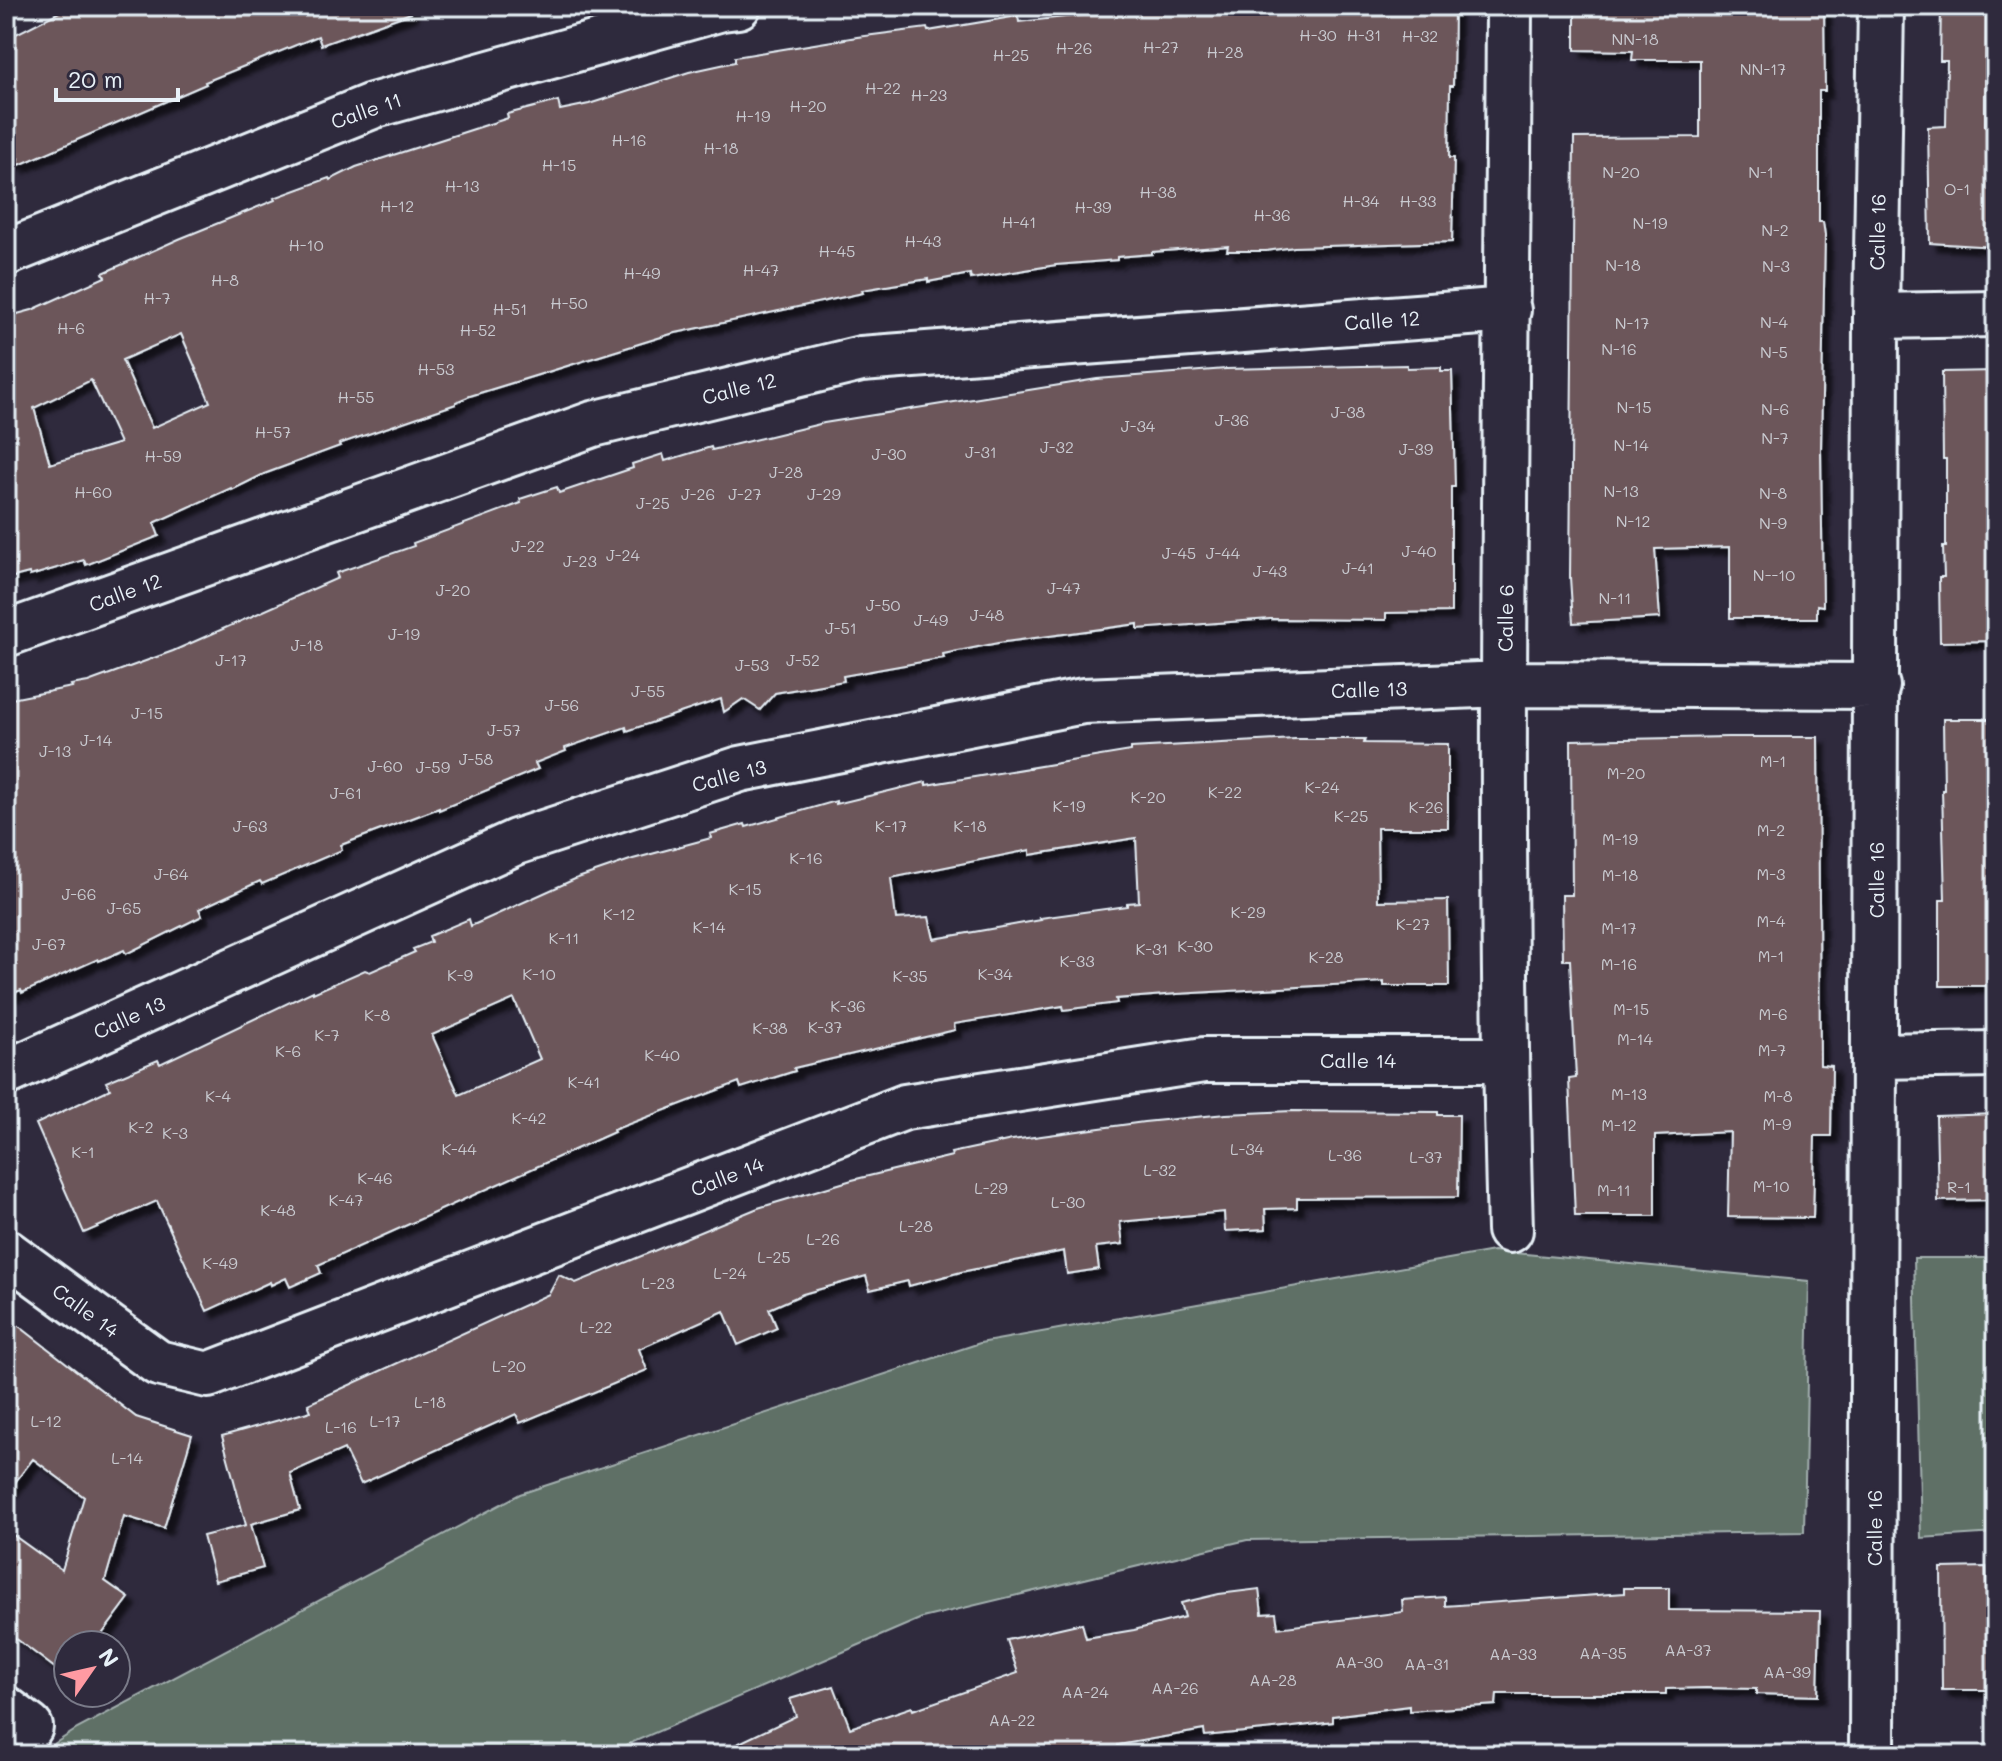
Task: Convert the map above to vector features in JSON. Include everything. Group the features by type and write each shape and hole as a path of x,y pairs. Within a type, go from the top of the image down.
{"street":[{"name":"Calle 11","path":"6,253 372,106 738,6"},
{"name":"Calle 6","path":"1509,6 1504,684 1505,1060 1510,1230"},
{"name":"Calle 16","path":"1872,1755 1876,316 1881,6"},
{"name":"Calle 12","path":"6,634 593,424 861,359 1508,310"},
{"path":"1876,316 1996,314"},
{"name":"Calle 13","path":"6,1073 516,842 740,769 1083,701 1504,684 1877,686"},
{"path":"1876,1056 1996,1054"},
{"name":"Calle 14","path":"6,1252 158,1363 208,1375 905,1107 1204,1060 1505,1060"}],"green space":[{"path":"1493,1251 1809,1281 1804,1532 1247,1540 922,1618 603,1755 37,1755 115,1709 132,1709 132,1700 520,1494 980,1343"},
{"path":"1914,1258 1996,1258 1996,1533 1921,1538"}],"building":[{"path":"71,6 409,6 411,13 321,45 318,36 205,82 17,166 19,159 6,165 6,39"},
{"path":"1120,6 1454,6 1449,158 1454,158 1452,242 1294,247 1266,251 1227,251 1228,246 1152,252 1117,257 1117,260 1056,265 971,279 970,274 862,290 863,293 671,334 470,396 456,404 339,444 154,523 159,536 86,565 84,560 30,576 29,573 6,579 6,317 32,310 105,277 103,273 274,198 330,180 356,167 508,118 507,114 558,101 560,110 589,104 689,72 735,62 735,57 1018,16 1019,22 1121,11","holes":["181,334 210,402 152,428 122,360","91,380 120,443 50,464 34,408"]},
{"path":"1575,6 1824,6 1825,91 1819,91 1819,222 1823,222 1825,235 1821,450 1823,606 1817,605 1817,618 1730,618 1730,547 1655,549 1660,618 1573,623 1570,577 1574,138 1700,137 1700,60 1632,60 1633,51 1575,50"},
{"path":"1941,6 1986,6 1985,126 1996,125 1996,247 1930,243 1928,127 1946,126 1947,61 1940,61"},
{"path":"1407,365 1407,368 1441,367 1441,371 1452,371 1455,487 1451,487 1451,612 1386,613 1386,620 1270,619 1138,629 1138,624 998,643 943,654 944,658 843,676 844,681 775,693 760,710 743,699 724,712 721,699 565,748 566,751 535,763 538,769 439,810 341,845 342,850 262,884 260,881 199,909 202,916 126,954 124,950 98,959 22,993 21,990 6,996 6,700 72,687 173,651 338,578 336,573 521,503 520,499 557,487 559,493 633,468 632,464 663,454 665,461 711,447 712,450 824,423 1097,379 1226,369"},
{"path":"1996,371 1996,641 1940,642 1939,577 1944,577 1943,547 1946,547 1942,372"},
{"path":"1943,719 1996,719 1996,986 1940,986 1940,900 1945,900"},
{"path":"1818,737 1820,1065 1832,1066 1831,1136 1815,1136 1813,1218 1728,1217 1730,1132 1655,1136 1655,1216 1575,1216 1569,1079 1576,1078 1570,960 1563,960 1562,895 1572,895 1571,740"},
{"path":"1295,739 1448,744 1448,828 1377,828 1378,901 1448,900 1449,986 1384,986 1384,982 1177,994 1116,999 1117,1003 1064,1010 1063,1006 954,1024 955,1030 794,1068 795,1071 741,1088 739,1082 613,1130 318,1265 321,1273 290,1287 286,1278 271,1285 270,1282 207,1311 157,1201 84,1233 36,1124 110,1089 106,1082 158,1060 160,1064 313,991 365,970 370,972 415,952 413,949 431,942 429,936 469,919 471,926 575,879 633,859 711,838 710,834 745,824 746,827 836,801 836,804 926,782 926,785 1131,751 1131,748","holes":["1136,838 1139,902 934,939 929,917 896,919 891,878 1030,850 1030,855","514,999 540,1059 459,1095 432,1035"]},
{"path":"1292,1111 1438,1112 1438,1115 1459,1115 1458,1197 1297,1198 1297,1208 1265,1209 1266,1229 1225,1231 1224,1212 1120,1222 1123,1244 1096,1247 1099,1269 1067,1274 1064,1251 909,1286 908,1281 870,1290 866,1276 803,1294 769,1309 777,1328 738,1345 724,1311 639,1349 647,1370 520,1423 516,1414 361,1484 344,1449 290,1473 300,1510 251,1524 263,1568 215,1581 203,1536 246,1525 222,1436 311,1411 308,1404 549,1294 559,1275 576,1283 758,1208 852,1180 952,1156 951,1153 1012,1140 1144,1122"},
{"path":"1996,1114 1996,1200 1938,1201 1936,1116"},
{"path":"6,1316 136,1417 192,1435 164,1528 124,1516 105,1581 129,1598 106,1629 52,1629 52,1666 6,1631 6,1530 62,1570 84,1497 33,1459 6,1494"},
{"path":"1986,1567 1987,1644 1996,1644 1996,1690 1942,1690 1941,1568"},
{"path":"1624,1588 1669,1588 1669,1610 1820,1611 1818,1696 1756,1694 1756,1689 1706,1688 1666,1689 1666,1694 1497,1694 1496,1705 1409,1711 1409,1706 1333,1716 1333,1722 1293,1727 1205,1736 1204,1730 1118,1745 1119,1755 714,1755 796,1716 790,1699 834,1686 850,1728 912,1707 913,1710 1018,1673 1007,1640 1082,1623 1086,1638 1134,1630 1185,1617 1181,1603 1219,1594 1259,1589 1262,1614 1276,1613 1278,1628 1403,1612 1402,1600 1445,1597 1445,1606 1624,1593"}]}
